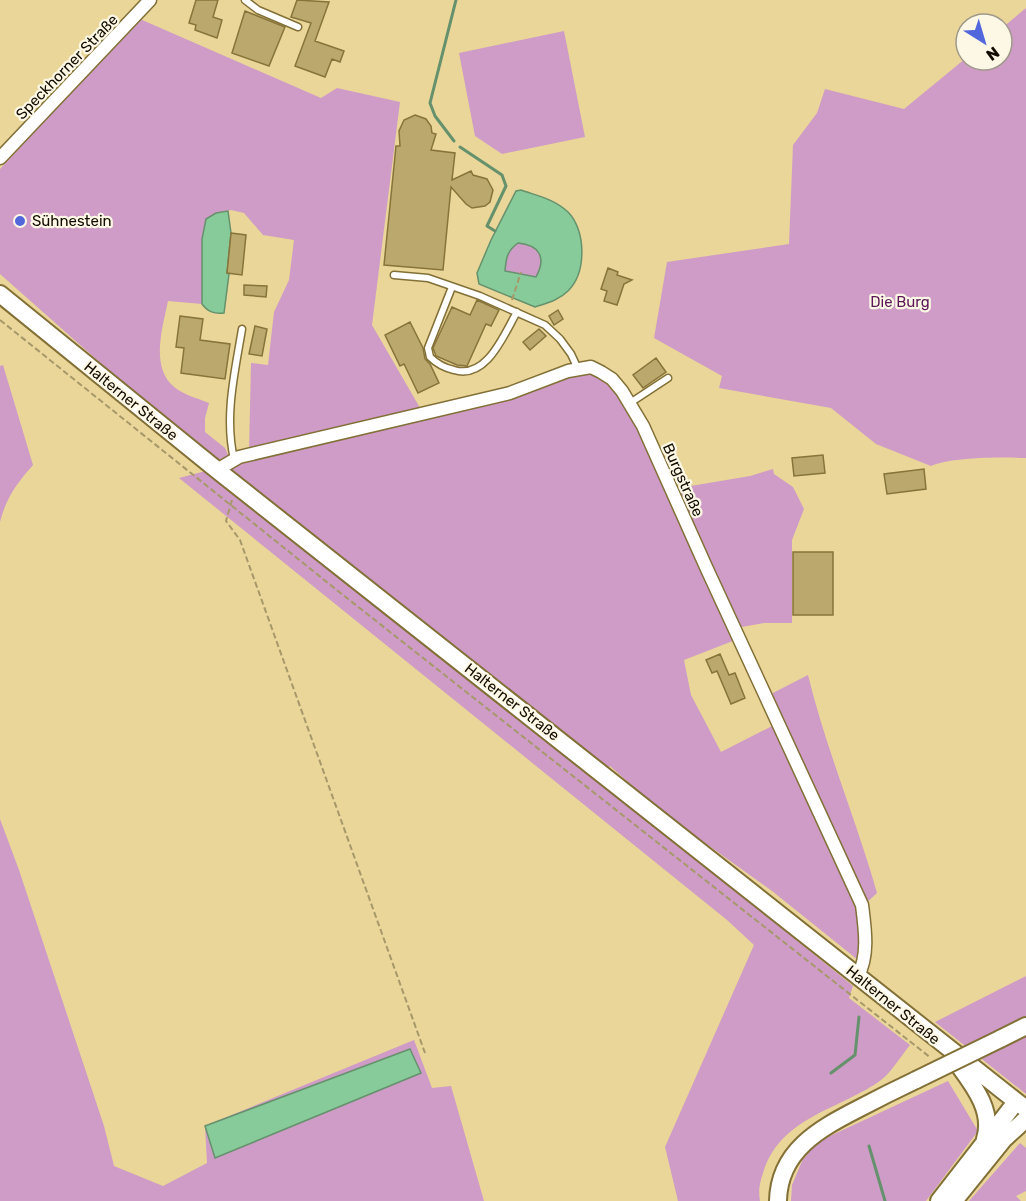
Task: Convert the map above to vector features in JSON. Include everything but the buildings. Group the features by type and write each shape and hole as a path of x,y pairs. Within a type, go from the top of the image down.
{"main road":[{"name":"Halterner Straße","path":"0,294 217,470 1021,1106"},
{"path":"767,1201 771,1172 779,1155 792,1140 808,1130 825,1125 1026,1026"},
{"path":"946,1047 977,1093 987,1113 987,1134 984,1143"},
{"path":"939,1201 984,1143 1021,1106"},
{"path":"954,1201 1004,1139 1026,1119"},
{"path":"778,1201 779,1185 795,1150 825,1125"}],"street":[{"name":"Speckhorner Straße","path":"2,157 150,0"},
{"name":"Burgstraße","path":"578,369 591,367 612,380 630,403 643,426 862,905 865,929 864,965 858,976"},
{"path":"217,470 239,457 510,393 578,369"}],"lane":[{"path":"245,0 252,6 298,27"},
{"path":"394,275 428,278 480,296 544,325 560,339 578,369"},
{"path":"452,287 428,348 430,357 447,368 461,372 482,366 491,356 517,312"},
{"path":"234,459 230,431 231,394 242,329"},
{"path":"630,403 668,378"}],"path":[{"path":"508,308 521,272"},
{"path":"0,320 230,505 928,1054 935,1062"},
{"path":"236,484 226,521 240,540 425,1053"}],"green space":[{"name":"Die Burg","path":"1026,8 1026,458 964,459 931,466 876,444 831,408 719,388 722,376 654,338 667,262 789,244 793,145 817,113 825,89 904,109 954,68 954,72 1014,72 1014,18"},
{"path":"140,19 321,98 337,88 400,102 372,325 423,413 249,452 251,363 268,365 274,312 289,280 294,240 263,235 244,213 231,210 216,213 202,239 202,304 168,301 160,344 161,366 165,375 179,390 209,403 205,418 205,432 225,448 229,457 211,461 0,274 0,169"},
{"path":"564,31 585,137 502,154 475,136 459,53"},
{"path":"518,243 531,247 539,254 541,264 536,277 505,271 508,255"},
{"path":"3,365 33,465 13,491 0,522 0,366"},
{"path":"592,369 621,393 738,639 684,660 691,695 721,752 776,724 861,905 863,964 772,891 659,810 610,766 597,778 853,986 849,998 910,1045 882,1080 812,1117 783,1138 772,1152 764,1170 759,1193 760,1201 678,1201 665,1147 754,945 727,920 179,478"},
{"path":"773,469 774,474 793,487 804,509 792,540 792,623 764,623 736,628 673,489 750,476"},
{"path":"808,675 823,730 877,893 864,905 767,696"},
{"path":"0,819 104,1126 114,1166 163,1186 207,1163 205,1126 414,1040 432,1088 451,1086 484,1201 0,1201"},
{"path":"1026,976 1026,1094 935,1022"},
{"path":"948,1081 978,1131 926,1201 791,1201 792,1185 802,1161 817,1142"},
{"path":"1020,1143 1026,1148 1026,1191 1016,1196 1021,1201 969,1201"}],"shaded area":[{"path":"521,190 540,196 563,208 574,220 581,240 581,262 574,283 561,297 535,307 479,284 477,273 516,191","holes":["518,243 536,249 541,258 536,277 505,271 511,249"]},
{"path":"228,211 231,233 227,273 229,274 224,313 217,313 209,311 202,304 202,239 206,219 216,213"},
{"path":"410,1049 421,1073 215,1158 205,1126"}],"waterway":[{"path":"454,141 435,116 430,103 456,0"},
{"path":"460,147 502,175 506,186 487,226 495,231"},
{"path":"831,1073 855,1055 859,1017"},
{"path":"869,1146 885,1201"}],"place":[{"name":"Sühnestein","path":"20,221"}]}
